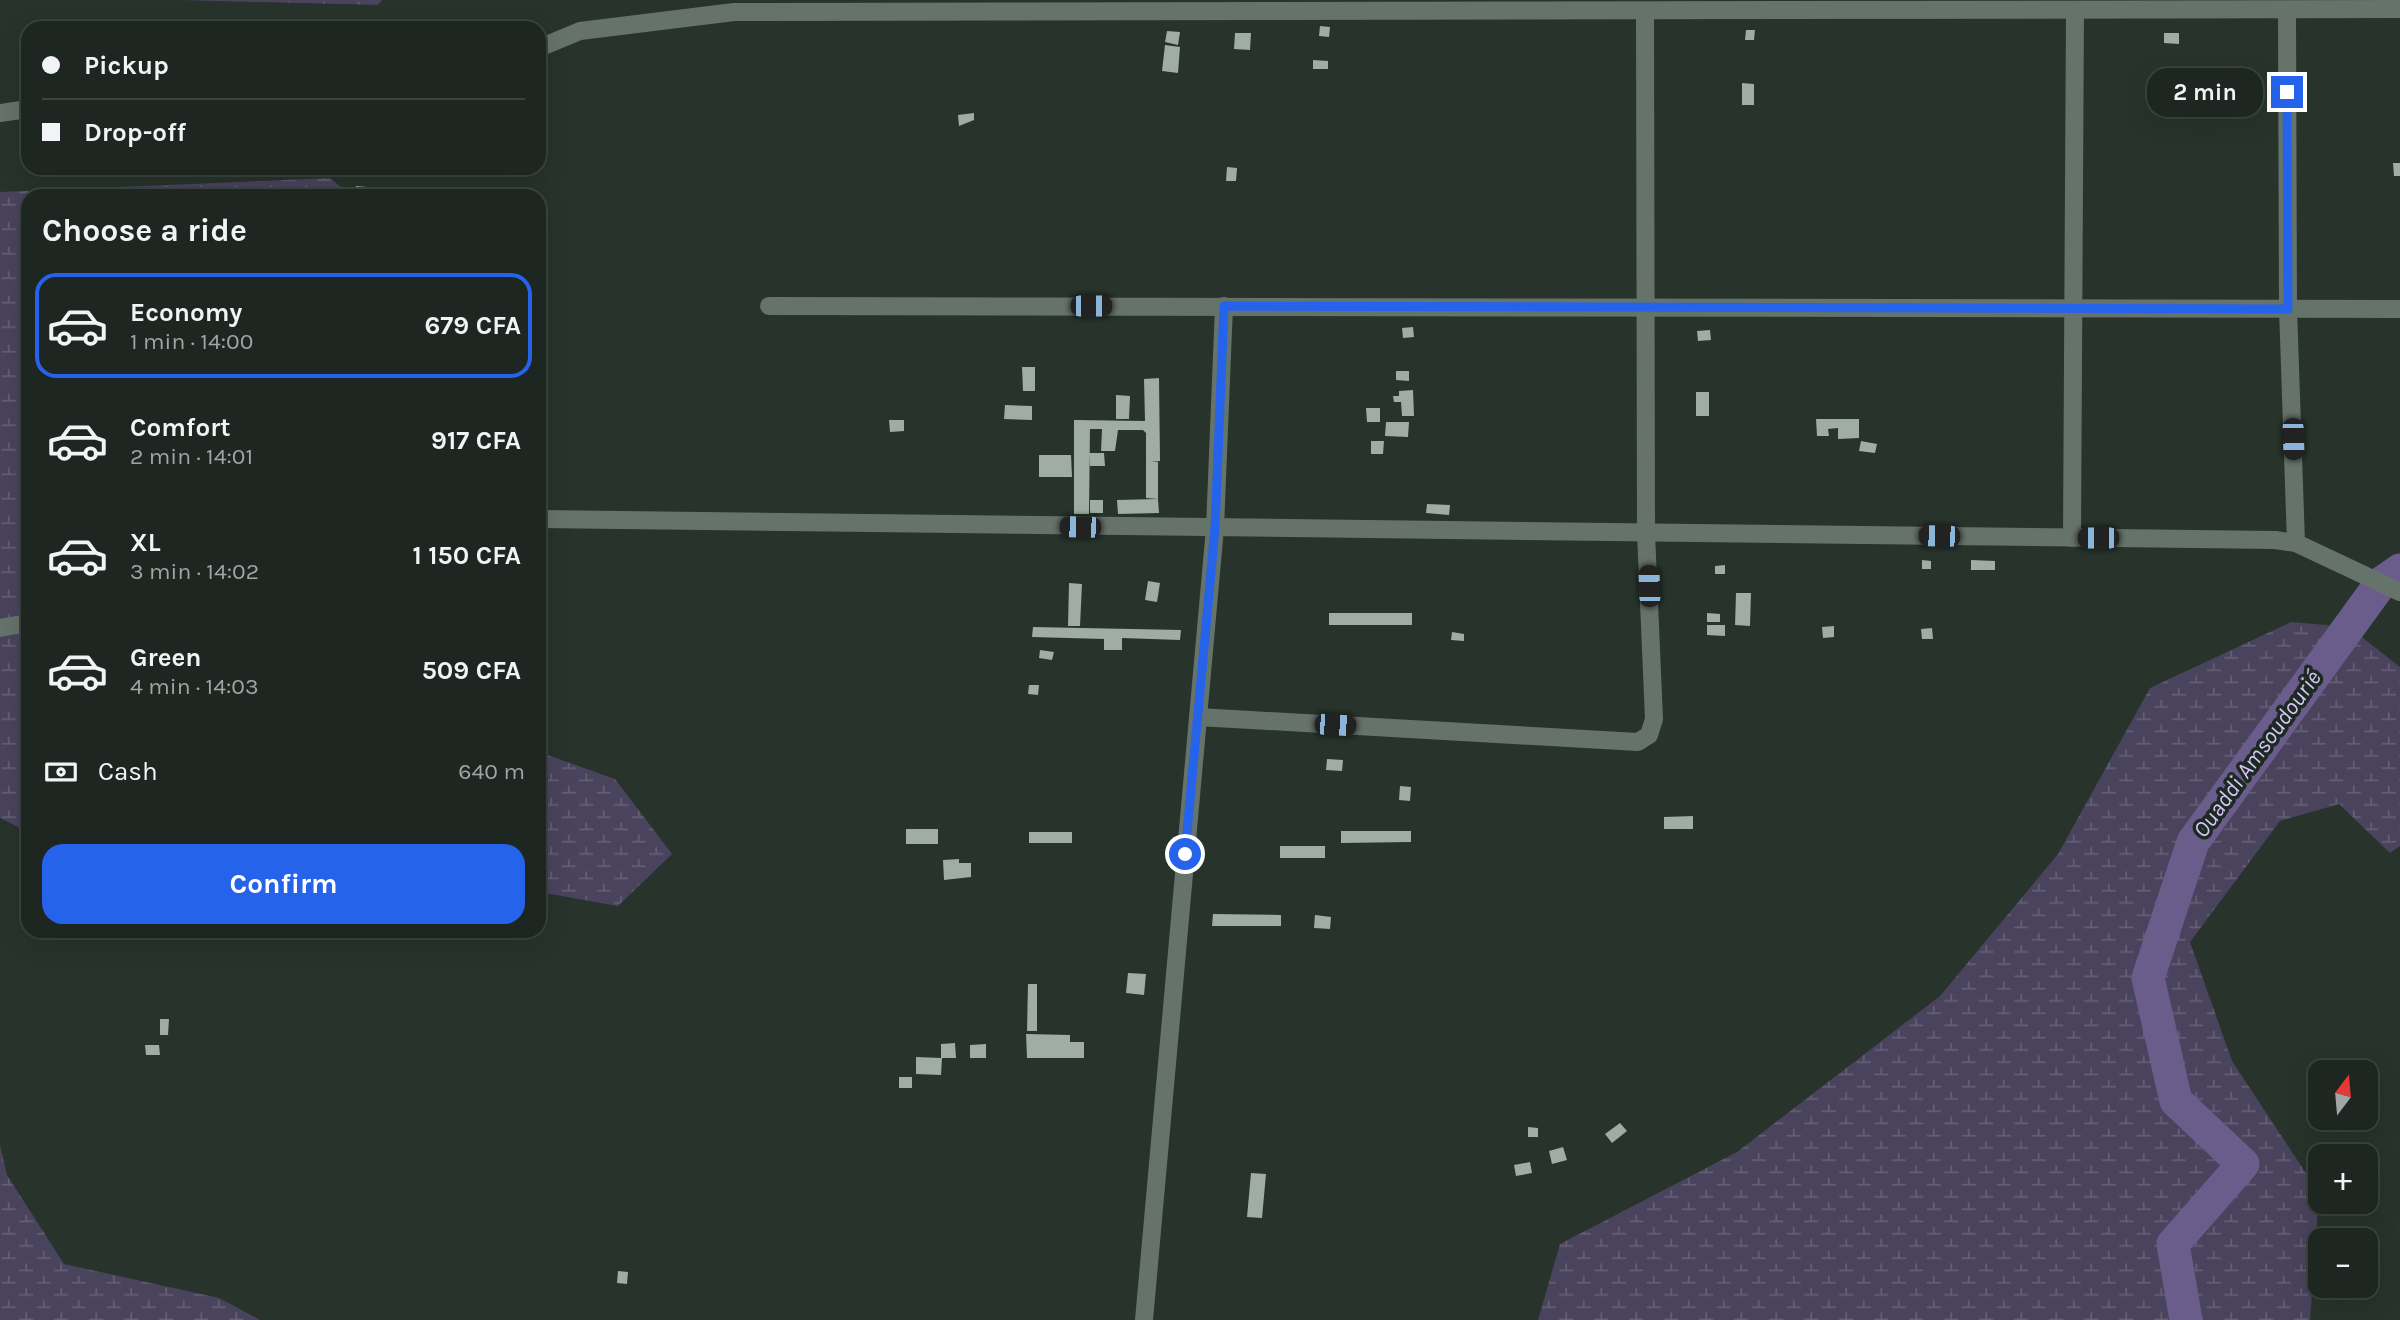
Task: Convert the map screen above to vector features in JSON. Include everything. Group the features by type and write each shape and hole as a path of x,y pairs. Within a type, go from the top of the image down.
{"street":[{"path":"546,45 580,31 734,12 2400,9"},
{"path":"1198,717 1638,742 1649,735 1654,719 1647,533 1645,11"},
{"path":"2072,538 2075,11"},
{"path":"2287,11 2288,309 2296,543"},
{"path":"0,113 21,110"},
{"path":"769,306 2400,309"},
{"path":"1144,1320 1215,528 1224,306"},
{"path":"546,519 2275,540 2296,543 2400,592"},
{"path":"0,628 21,624"}],"green space":[{"path":"182,0 382,0 378,5"},
{"path":"330,178 343,189 71,189"},
{"path":"21,191 21,828 0,818 0,192"},
{"path":"2291,622 2349,627 2400,667 2400,846 2390,853 2339,804 2280,821 2190,942 2232,1061 2308,1176 2308,1214 2318,1214 2317,1228 2308,1228 2310,1320 1538,1320 1560,1244 1737,1152 1940,996 2058,854 2150,688"},
{"path":"546,754 615,779 672,854 618,906 546,893"},
{"path":"0,1145 7,1175 64,1264 219,1298 260,1320 0,1320"}],"building":[{"path":"1320,26 1330,27 1329,37 1319,36"},
{"path":"1746,30 1755,30 1754,40 1745,40"},
{"path":"1167,31 1180,32 1178,45 1165,42"},
{"path":"1235,33 1251,33 1250,50 1234,49"},
{"path":"2164,33 2179,33 2179,44 2164,43"},
{"path":"1165,45 1180,47 1178,73 1162,71"},
{"path":"1313,60 1328,61 1328,69 1313,69"},
{"path":"1742,83 1754,84 1754,105 1742,105"},
{"path":"2165,105 2178,107 2177,117 2163,116"},
{"path":"974,113 974,120 959,126 958,115"},
{"path":"2393,163 2400,163 2400,176 2394,176"},
{"path":"1227,167 1237,168 1236,181 1226,181"},
{"path":"485,187 510,188 510,189"},
{"path":"1413,327 1414,337 1403,338 1402,328"},
{"path":"1710,330 1711,340 1698,341 1697,331"},
{"path":"1022,367 1035,367 1035,391 1023,391"},
{"path":"1396,371 1409,371 1409,381 1396,380"},
{"path":"1159,378 1160,461 1151,462 1158,462 1158,499 1146,498 1146,433 1143,430 1118,430 1115,451 1101,451 1102,429 1090,429 1089,514 1074,514 1074,420 1145,421 1144,379"},
{"path":"1413,390 1414,416 1402,416 1401,402 1394,402 1393,396 1399,396 1399,391"},
{"path":"1696,392 1709,392 1709,416 1696,416"},
{"path":"1116,395 1130,396 1129,419 1116,419"},
{"path":"1005,405 1032,406 1032,420 1004,419"},
{"path":"1366,408 1380,408 1380,422 1367,422"},
{"path":"1816,419 1859,419 1859,438 1838,439 1838,428 1828,429 1829,436 1817,436"},
{"path":"889,420 904,420 904,431 890,432"},
{"path":"1386,422 1409,422 1408,437 1385,436"},
{"path":"1371,441 1384,441 1383,454 1371,454"},
{"path":"1861,441 1877,444 1875,453 1859,451"},
{"path":"1089,453 1104,453 1105,466 1090,466"},
{"path":"1039,455 1071,455 1072,477 1039,477"},
{"path":"1158,499 1159,513 1118,514 1117,500"},
{"path":"1090,500 1103,500 1103,513 1090,513"},
{"path":"1427,504 1450,505 1449,515 1426,513"},
{"path":"1922,560 1931,561 1931,569 1922,569"},
{"path":"1971,560 1995,561 1995,570 1971,570"},
{"path":"1725,565 1725,574 1715,574 1715,566"},
{"path":"1148,581 1160,583 1157,602 1145,600"},
{"path":"1069,583 1082,584 1080,626 1068,626"},
{"path":"1736,593 1751,593 1750,626 1735,625"},
{"path":"1329,613 1412,613 1412,625 1329,625"},
{"path":"1707,613 1720,614 1720,622 1707,622"},
{"path":"1707,625 1725,625 1725,636 1707,635"},
{"path":"1834,626 1834,637 1823,638 1822,627"},
{"path":"1033,627 1181,630 1180,640 1122,638 1122,650 1104,650 1104,639 1032,637"},
{"path":"1932,628 1933,639 1922,639 1921,629"},
{"path":"1452,632 1464,634 1464,641 1451,640"},
{"path":"1040,650 1054,652 1052,660 1039,658"},
{"path":"1029,685 1039,685 1038,695 1028,694"},
{"path":"1327,759 1343,760 1342,771 1326,770"},
{"path":"1400,786 1411,787 1410,801 1399,800"},
{"path":"1693,816 1693,829 1664,829 1664,817"},
{"path":"906,829 938,829 938,844 906,844"},
{"path":"1341,831 1411,831 1411,842 1341,843"},
{"path":"1029,832 1072,832 1072,843 1029,843"},
{"path":"1280,846 1325,846 1325,858 1280,858"},
{"path":"959,859 959,863 971,863 971,877 944,880 943,860"},
{"path":"1213,914 1281,915 1281,926 1212,926"},
{"path":"1315,915 1331,917 1330,929 1314,928"},
{"path":"1128,973 1146,974 1144,995 1126,993"},
{"path":"1028,984 1037,984 1037,1031 1027,1031"},
{"path":"160,1019 169,1019 168,1035 160,1035"},
{"path":"1026,1034 1070,1035 1070,1042 1084,1042 1084,1058 1027,1058"},
{"path":"955,1043 956,1058 941,1058 941,1044"},
{"path":"986,1044 986,1058 970,1058 970,1045"},
{"path":"145,1045 159,1045 160,1055 146,1055"},
{"path":"916,1057 942,1058 941,1075 916,1074"},
{"path":"899,1077 912,1077 912,1088 899,1088"},
{"path":"1620,1123 1627,1131 1612,1143 1605,1134"},
{"path":"1528,1127 1538,1128 1538,1137 1528,1137"},
{"path":"1563,1147 1567,1160 1552,1164 1549,1151"},
{"path":"1530,1162 1532,1173 1516,1176 1514,1165"},
{"path":"1251,1173 1266,1174 1262,1218 1247,1217"},
{"path":"618,1271 628,1272 627,1284 617,1283"}],"waterway":[{"name":"Ouaddi Amsoudourié","path":"2186,1320 2173,1244 2243,1164 2176,1101 2148,978 2193,842 2381,583 2400,570"}],"route":[{"path":"1185,854 1215,528 1224,306 2288,309 2287,92"}]}
